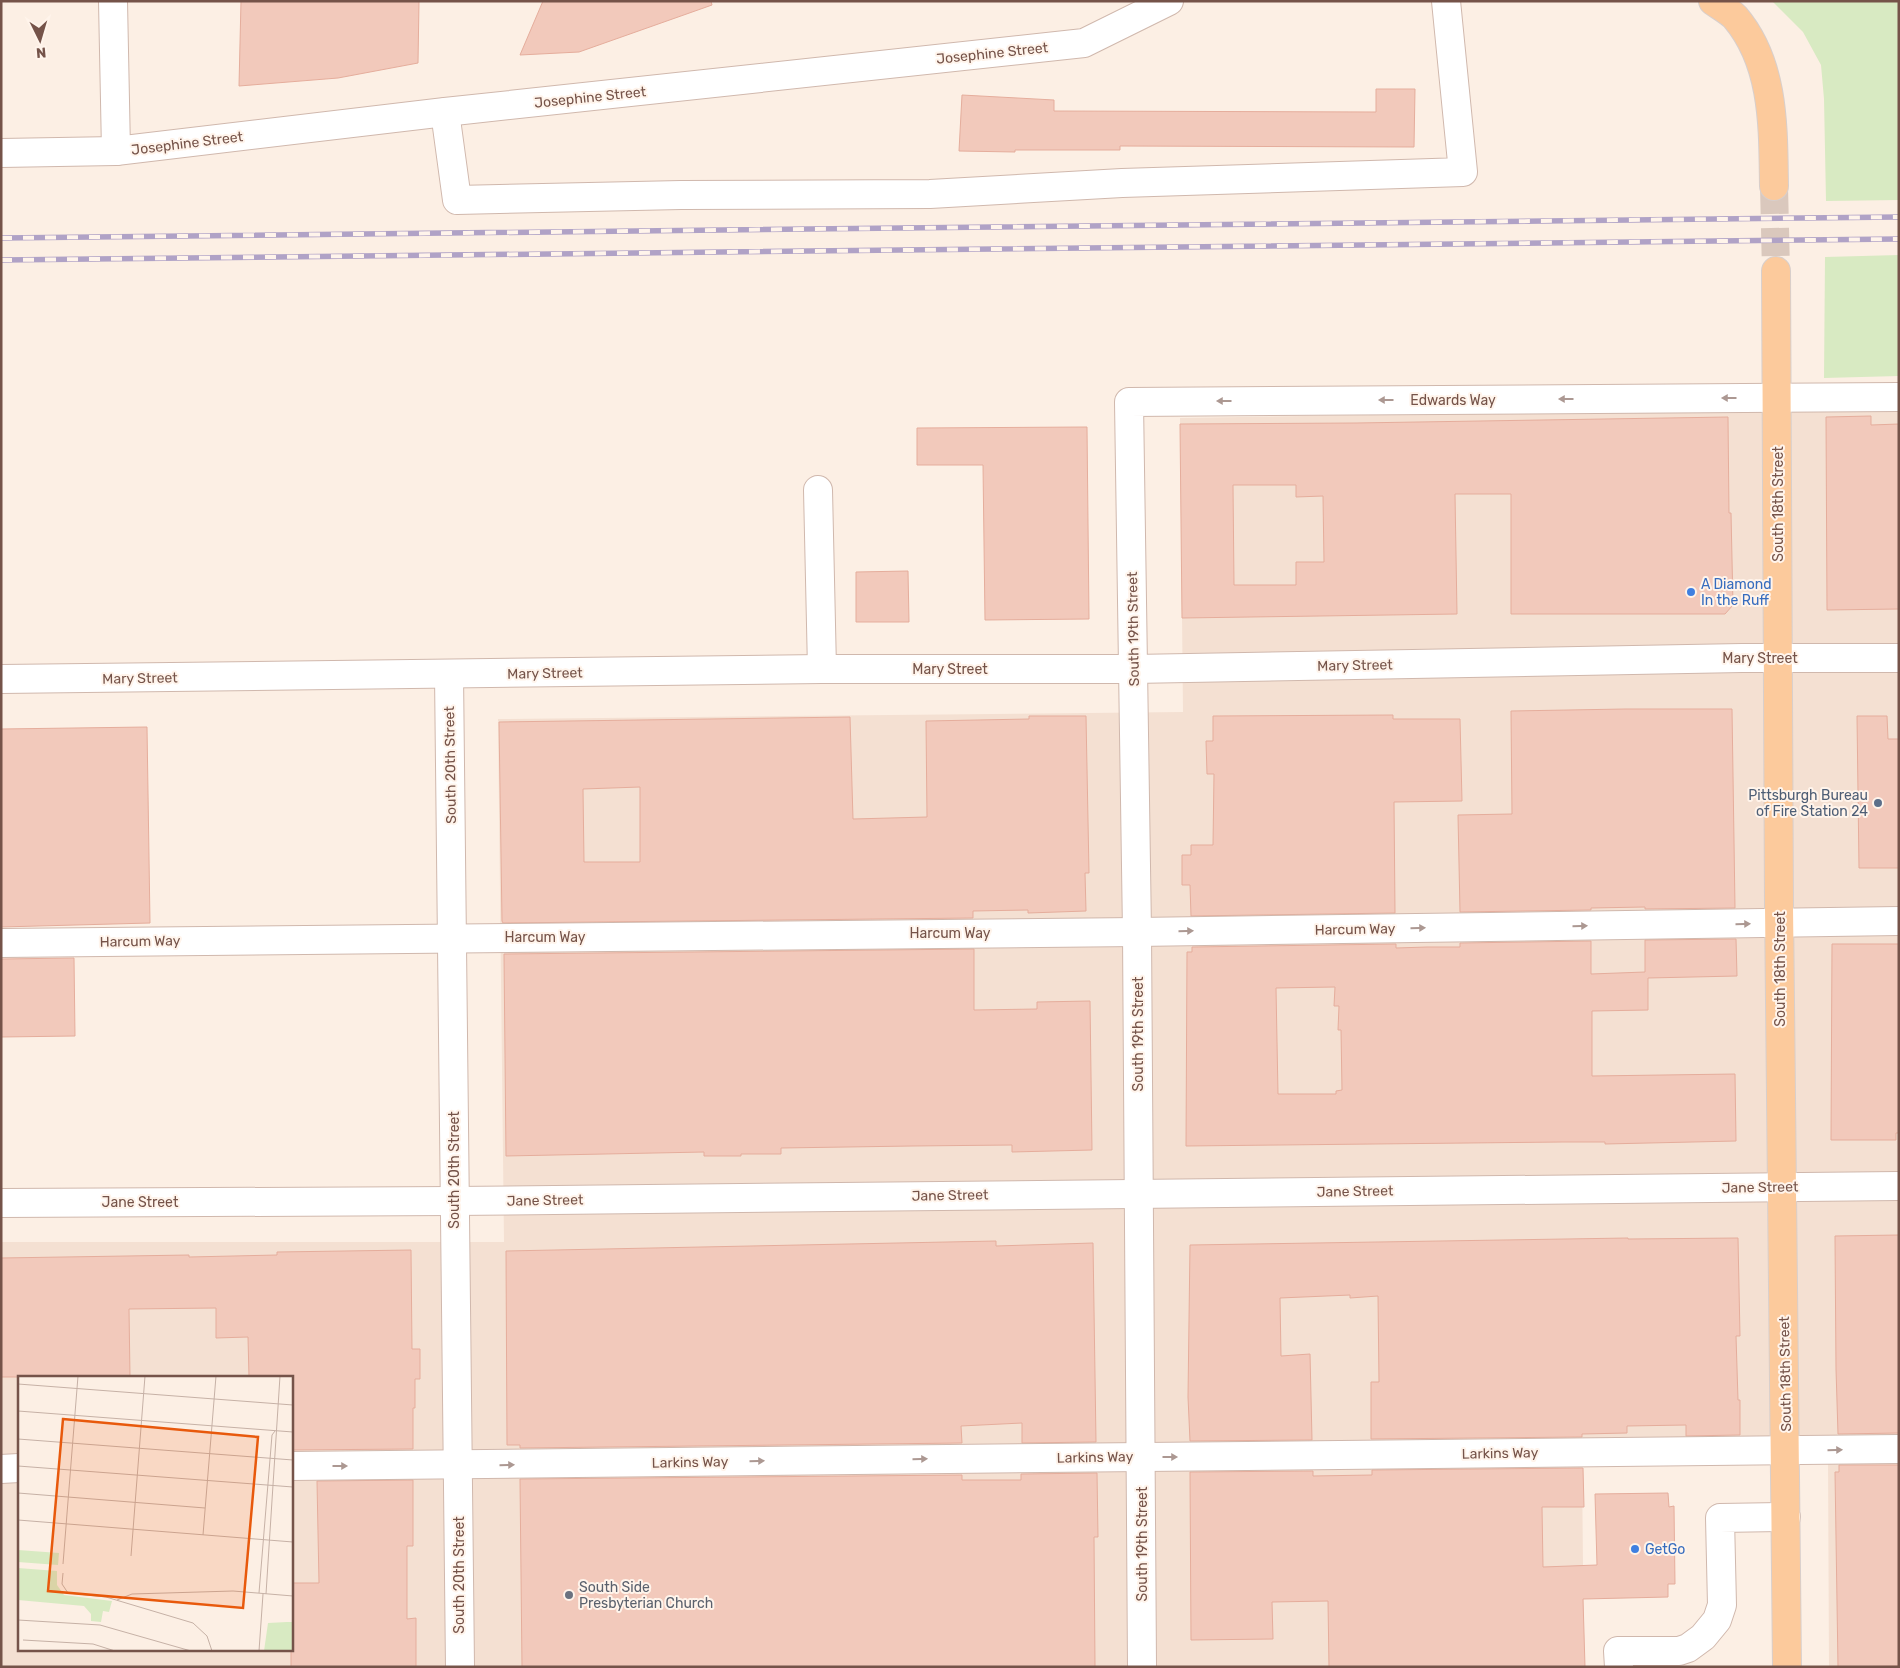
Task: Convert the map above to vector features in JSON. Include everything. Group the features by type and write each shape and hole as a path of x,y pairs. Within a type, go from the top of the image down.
{"main road":[{"path":"1713,1 1734,16 1752,43 1766,77 1773,126 1774,186"},
{"name":"South 18th Street","path":"1776,271 1779,923 1787,1667"}],"street":[{"path":"113,1 116,151"},
{"name":"Josephine Street","path":"1,153 116,151 445,112 1084,43 1169,1"},
{"path":"445,112 457,200 681,195 930,194 1122,183 1463,172 1446,1"},
{"name":"Edwards Way","path":"1129,402 1899,397"},
{"name":"South 19th Street","path":"1129,402 1137,932 1142,1667"},
{"path":"818,490 822,669"},
{"name":"Mary Street","path":"1,679 822,669 1133,669 1778,658 1899,658"},
{"name":"South 20th Street","path":"449,674 460,1667"},
{"name":"Harcum Way","path":"1,943 1137,932 1899,921"},
{"name":"Jane Street","path":"1,1203 454,1201 1899,1186"},
{"name":"Larkins Way","path":"292,1466 1899,1449"},
{"path":"1,1469 18,1468"},
{"path":"1619,1667 1618,1651 1679,1651 1688,1648 1703,1637 1717,1620 1722,1605 1720,1518 1786,1517"}],"shaded area":[{"path":"1899,407 1899,1667 1829,1667 1828,1457 1582,1464 1584,1667 1,1667 1,1242 504,1242 498,719 1183,712 1180,418"}],"green space":[{"path":"1772,1 1899,1 1899,200 1826,201 1824,99 1821,65 1803,32"},
{"path":"1899,255 1899,376 1824,378 1825,257"}],"building":[{"path":"241,1 419,1 418,63 338,78 239,86"},
{"path":"543,1 711,1 712,5 579,52 520,55"},
{"path":"1376,89 1415,89 1414,147 1120,146 1120,150 959,151 962,95 1054,100 1054,111 1376,112"},
{"path":"1871,416 1871,425 1899,424 1899,609 1827,610 1826,417"},
{"path":"1728,417 1729,513 1731,513 1733,605 1725,614 1511,614 1511,494 1455,494 1457,614 1182,618 1180,424","holes":["1233,485 1296,485 1296,497 1323,496 1324,562 1296,562 1296,585 1234,585"]},
{"path":"1087,427 1089,619 985,620 983,465 917,465 917,428"},
{"path":"908,571 909,622 856,622 856,572"},
{"path":"1732,709 1735,908 1645,909 1645,907 1591,908 1591,910 1460,912 1458,815 1512,814 1511,711"},
{"path":"1393,715 1393,719 1460,719 1462,801 1394,802 1395,913 1191,916 1190,885 1182,885 1182,855 1191,855 1191,845 1213,845 1214,774 1207,774 1206,741 1213,741 1213,716"},
{"path":"1029,716 1086,716 1089,873 1085,873 1086,911 1028,913 1028,910 973,911 973,918 503,923 502,921 499,722 850,717 853,819 927,817 926,721 1029,719","holes":["640,787 640,862 584,862 583,789"]},
{"name":"Pittsburgh Bureau of Fire Station 24","path":"1857,716 1887,716 1888,739 1899,739 1899,868 1859,868"},
{"path":"147,727 150,923 1,927 1,729"},
{"path":"1736,939 1737,976 1648,978 1648,1010 1592,1011 1592,1076 1735,1074 1736,1141 1605,1144 1605,1142 1562,1142 1186,1146 1187,952 1192,952 1192,947 1396,944 1396,948 1460,947 1460,943 1591,941 1591,974 1645,972 1645,940","holes":["1335,987 1334,1006 1339,1006 1338,1030 1341,1030 1342,1090 1336,1091 1336,1094 1278,1094 1276,988"]},
{"path":"1832,944 1899,944 1899,1133 1896,1133 1896,1140 1831,1140"},
{"path":"974,949 974,1010 1037,1009 1037,1002 1090,1001 1092,1150 1012,1152 1012,1145 912,1146 781,1148 781,1154 741,1154 741,1156 704,1156 704,1152 506,1156 504,954"},
{"path":"74,958 75,1036 1,1037 1,959"},
{"path":"1899,1235 1899,1433 1838,1434 1835,1236"},
{"path":"1738,1238 1740,1336 1736,1336 1740,1435 1686,1436 1686,1425 1627,1426 1627,1433 1582,1434 1582,1437 1371,1439 1371,1382 1379,1382 1378,1296 1350,1298 1350,1295 1280,1298 1281,1356 1310,1354 1312,1440 1190,1441 1188,1397 1190,1245"},
{"path":"996,1241 996,1246 1093,1243 1096,1442 1022,1443 1022,1423 961,1426 962,1443 520,1448 520,1445 507,1445 506,1251"},
{"path":"411,1250 412,1349 420,1349 420,1379 415,1379 413,1449 292,1450 292,1376 249,1376 248,1337 216,1338 216,1308 129,1309 130,1376 1,1377 1,1258 189,1255 189,1257 277,1255 277,1252"},
{"path":"1839,1465 1899,1465 1899,1666 1838,1667 1835,1472 1839,1472"},
{"path":"1583,1468 1584,1507 1542,1507 1543,1567 1597,1565 1595,1494 1668,1493 1669,1507 1674,1506 1675,1584 1668,1584 1668,1597 1583,1599 1585,1667 1329,1667 1328,1601 1272,1602 1273,1639 1191,1640 1190,1472 1313,1471 1313,1476 1372,1475 1372,1470"},
{"path":"1097,1473 1098,1537 1094,1537 1095,1667 522,1667 520,1479 962,1475 962,1480 1021,1480 1021,1474"},
{"path":"413,1480 413,1546 407,1546 407,1619 416,1618 416,1667 291,1667 292,1583 319,1583 317,1481"}],"tunnel":[{"path":"1774,186 1776,271"}],"railway":[{"path":"1,238 1899,217"},
{"path":"1,260 1899,239"}],"place":[{"name":"A Diamond In the Ruff","path":"1691,592"},
{"name":"Pittsburgh Bureau of Fire Station 24","path":"1878,803"},
{"name":"GetGo","path":"1635,1549"},
{"name":"South Side Presbyterian Church","path":"569,1595"}]}
